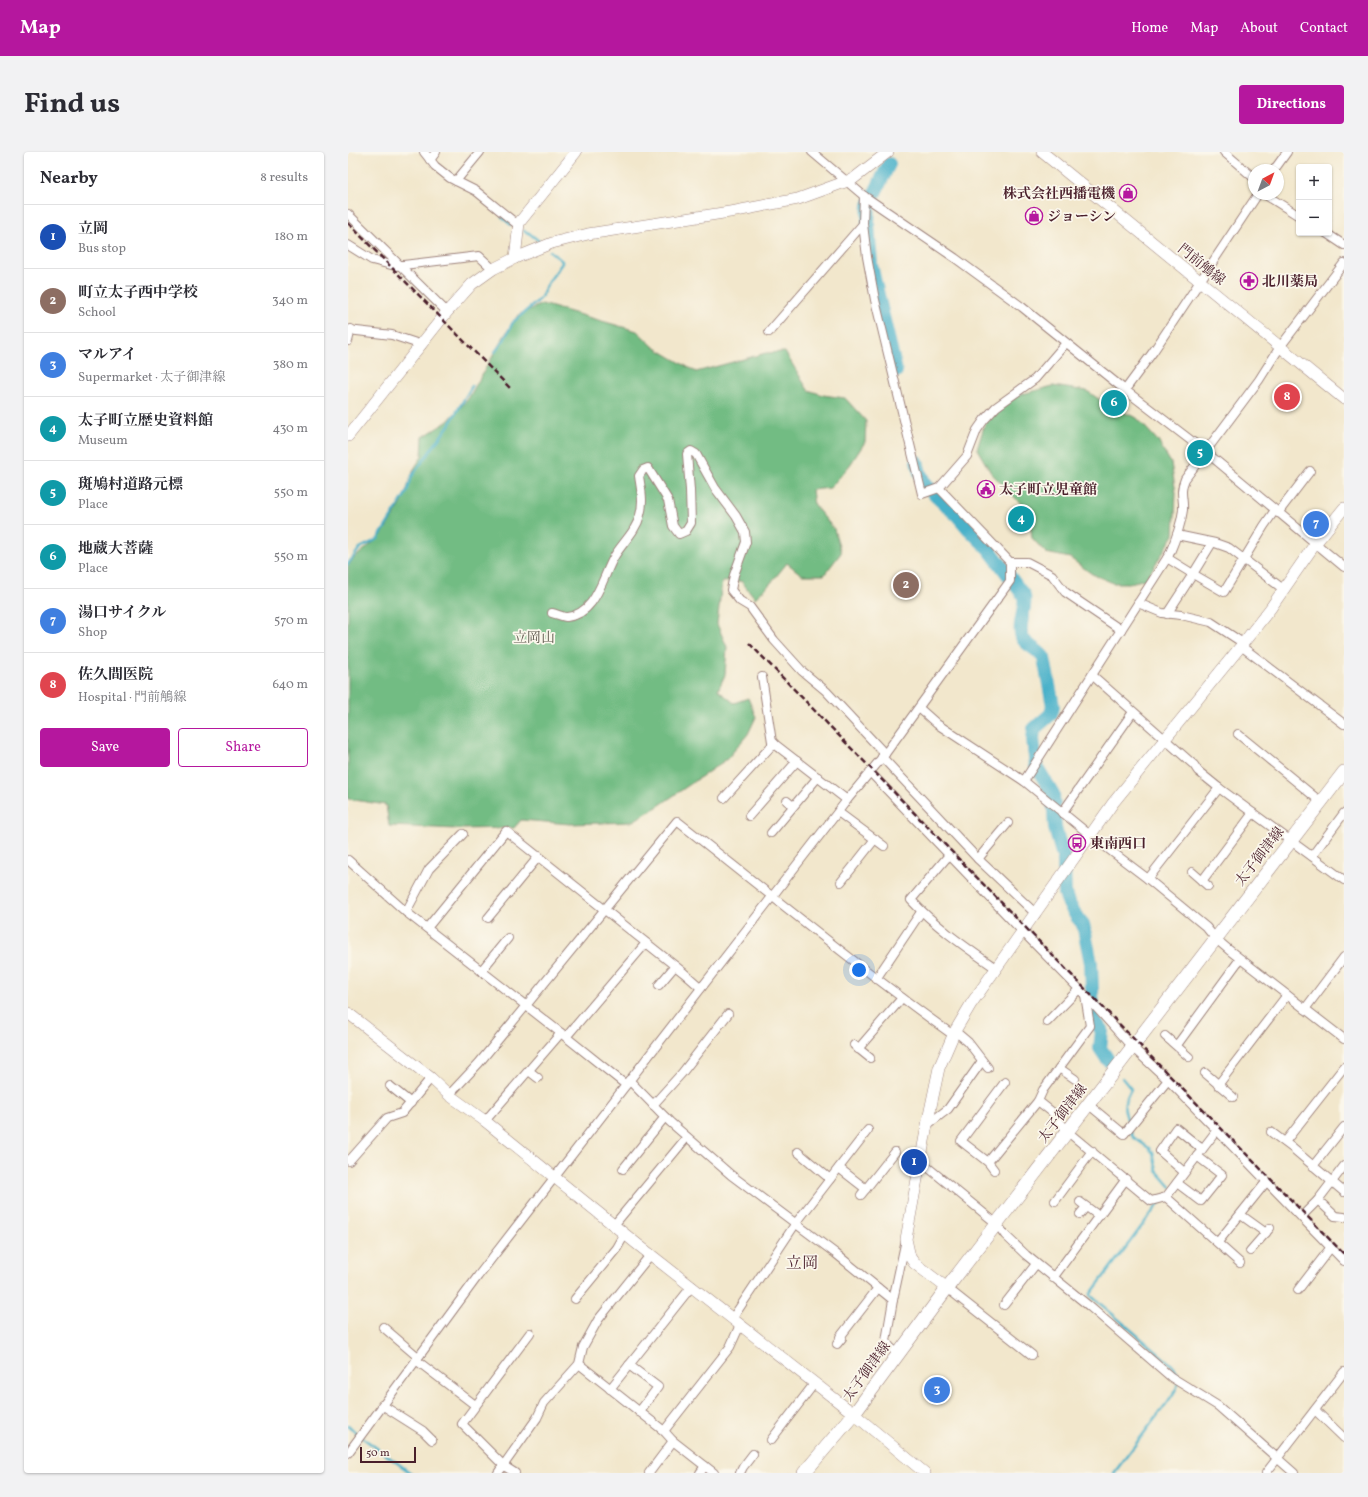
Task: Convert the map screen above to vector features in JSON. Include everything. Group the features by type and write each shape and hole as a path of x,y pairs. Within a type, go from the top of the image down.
{"main road":[{"name":"太子御津線","path":"804,1473 854,1414 947,1288 998,1224 1215,938 1344,772"}],"street":[{"path":"424,152 430,160 450,178 476,191 518,225"},
{"path":"430,160 436,152"},
{"path":"456,181 480,152"},
{"path":"515,258 518,225 576,152"},
{"path":"812,152 869,199 999,289 1125,390 1206,452 1276,512 1344,567"},
{"path":"348,436 447,312 472,284 493,268 552,243 588,234 692,218 791,200 853,179 888,152"},
{"name":"門前鵤線","path":"1042,152 1199,282 1344,399"},
{"path":"1224,152 1248,173"},
{"path":"1278,164 1287,152"},
{"path":"869,199 863,224 866,257 922,494 939,488 967,456 977,430 984,420 996,407 1035,379 1066,343"},
{"path":"1125,390 1153,352 1254,200"},
{"path":"1274,200 1296,214"},
{"path":"348,214 447,312"},
{"path":"769,332 863,224"},
{"path":"1330,236 1344,245"},
{"path":"348,245 372,260 399,266 479,256 493,268"},
{"path":"1024,782 1167,558 1177,535 1183,508 1182,488 1185,479 1258,380 1280,347 1344,263"},
{"path":"348,341 350,329 392,335 422,345"},
{"path":"552,613 566,617 580,613 592,603 614,556 635,527 640,516 643,500 639,476 643,470 648,468 668,500 673,526 679,534 686,531 691,523 687,454 691,451 696,454 715,488 736,516 745,532 746,542 734,575 731,590 740,601 750,607 774,640 802,671 826,691 978,859 1036,914"},
{"path":"1167,558 1224,592 1264,526 1310,471"},
{"path":"348,1452 417,1358 701,988 847,800 884,756 1010,581 1010,562 939,488"},
{"path":"898,1354 886,1342 893,1300 939,1068 954,1033 971,1004 1113,803 1242,644 1315,544 1344,508"},
{"path":"1177,535 1212,542 1229,548 1283,589"},
{"path":"1167,614 1212,542"},
{"path":"1010,562 1027,562 1052,575 1065,592 1090,611 1121,630"},
{"path":"1138,603 1162,613 1212,622 1344,724"},
{"path":"1092,675 1194,764 1198,771 1344,880"},
{"path":"762,677 772,742 847,800"},
{"path":"919,708 937,724 1024,782 1148,879 1206,927 1215,938 1240,959 1344,1039"},
{"path":"1062,813 1133,712"},
{"path":"1238,734 1321,802"},
{"path":"724,798 733,784 746,769 774,743"},
{"path":"750,812 770,786 797,761"},
{"path":"870,772 1079,989 1132,1047 1168,1080 1344,1260"},
{"path":"771,833 790,804 818,777"},
{"path":"1148,879 1219,788"},
{"path":"838,812 884,846"},
{"path":"1192,872 1205,883 1253,813"},
{"path":"1312,856 1344,813"},
{"path":"449,1095 526,1006 677,821 876,979 968,1042 985,1065 948,1109 927,1125"},
{"path":"978,859 1008,822"},
{"path":"427,928 506,830 701,988"},
{"path":"406,912 429,869 463,834"},
{"path":"840,882 875,839"},
{"path":"949,855 911,900 921,912 997,969"},
{"path":"488,918 539,856"},
{"path":"348,860 406,912 526,1006 628,1083 731,1175 835,1253 893,1300"},
{"path":"876,979 921,912"},
{"path":"481,971 508,938"},
{"path":"485,1121 525,1073 529,1071 564,1035 646,943"},
{"path":"1305,1009 1344,957"},
{"path":"1177,1045 1240,959"},
{"path":"659,985 675,966"},
{"path":"1047,1022 1079,989"},
{"path":"1218,1085 1287,995"},
{"path":"988,1162 1038,1101 1043,1090 1090,1026 1085,996"},
{"path":"870,1058 856,1047 902,998"},
{"path":"348,1013 431,1078 449,1095 485,1121 625,1234 854,1414 925,1473"},
{"path":"653,1105 670,1081 696,1059 716,1035 728,1014"},
{"path":"1165,1036 1189,1057"},
{"path":"1285,1142 1344,1067"},
{"path":"1059,1068 1075,1079"},
{"path":"529,1071 538,1078"},
{"path":"1205,1073 1233,1097"},
{"path":"348,1160 349,1161 387,1118 402,1113 431,1078"},
{"path":"1089,1105 1124,1134 1168,1080"},
{"path":"994,1170 988,1162 962,1142 1005,1082"},
{"path":"390,1086 411,1103"},
{"path":"1038,1101 1052,1112 1068,1132 1151,1200 1166,1197 1216,1130"},
{"path":"623,1169 637,1157 665,1117"},
{"path":"1314,1166 1344,1127"},
{"path":"1184,1172 1160,1151 1176,1128 1202,1149"},
{"path":"664,1432 730,1347 736,1322 796,1223 868,1130"},
{"path":"1270,1132 1285,1142 1344,1192"},
{"path":"614,1225 687,1137"},
{"path":"1055,1201 1092,1151"},
{"path":"798,1152 830,1178"},
{"path":"838,1168 864,1192 895,1152"},
{"path":"1176,1183 1201,1201 1222,1175 1197,1156"},
{"path":"920,1161 998,1224 1005,1235 1036,1264 1089,1306 1171,1378 1218,1406 1294,1473"},
{"path":"1302,1216 1318,1200 1344,1166"},
{"path":"1053,1278 1126,1180"},
{"path":"1218,1242 1267,1181"},
{"path":"1166,1197 1240,1263"},
{"path":"1318,1200 1335,1216 1344,1217"},
{"path":"1080,1214 1083,1204 1099,1216"},
{"path":"1241,1215 1268,1230 1250,1251"},
{"path":"575,1300 617,1248 625,1234"},
{"path":"906,1239 910,1257 914,1263 1032,1355"},
{"path":"1298,1290 1331,1247"},
{"path":"498,1473 537,1418 544,1403 579,1364 583,1347 598,1320 651,1254"},
{"path":"1004,1305 1036,1264"},
{"path":"610,1389 692,1286"},
{"path":"837,1344 842,1338 840,1336 851,1318 878,1288"},
{"path":"383,1327 417,1358 475,1405"},
{"path":"515,1473 504,1466 462,1424 530,1333"},
{"path":"579,1364 664,1432 702,1470 714,1473"},
{"path":"629,1365 658,1387 639,1412"},
{"path":"1266,1473 1344,1372"},
{"path":"770,1440 814,1384"},
{"path":"382,1405 423,1431 432,1440"},
{"path":"1315,1410 1344,1438"},
{"path":"649,1473 673,1441"},
{"path":"740,1473 743,1466 753,1454"}],"green space":[{"name":"立岡山","path":"542,304 637,331 654,347 696,372 766,353 785,352 808,390 823,395 845,398 866,421 865,442 850,465 830,488 812,490 814,505 834,529 841,553 824,575 802,575 787,563 770,584 755,598 741,581 722,582 717,624 727,647 725,675 718,690 734,703 748,698 756,717 748,734 727,759 657,807 631,822 570,824 521,820 514,828 457,829 389,826 386,805 348,799 348,566 353,559 381,536 402,503 414,469 422,456 423,437 448,421 468,399 518,315"},
{"path":"1053,386 1087,391 1109,406 1137,418 1158,441 1171,463 1176,493 1174,535 1146,579 1130,583 1113,583 1092,574 1070,558 1046,553 1032,538 1029,512 991,473 977,449 985,423 998,411 1018,395"}],"waterway":[{"path":"889,164 869,205 868,223 871,265 896,371"},
{"path":"502,217 511,225"},
{"path":"524,231 539,241"},
{"path":"495,352 504,340 513,322 540,299 550,280 562,263 562,261 550,251"},
{"path":"348,564 360,548 378,539 407,492 412,476 449,425 472,386"},
{"path":"917,462 924,482 989,549 1024,596 1025,601 1021,624 1021,634 1025,642 1044,658 1053,706 1051,714 1034,729 1033,739 1036,766 1053,794 1055,828 1064,860 1065,894 1069,904 1083,924 1091,963 1093,1018 1102,1031 1100,1048 1108,1060"},
{"path":"1122,1078 1131,1089 1124,1107 1129,1125"},
{"path":"1130,1130 1133,1137 1149,1148 1153,1153 1157,1171 1171,1187"},
{"path":"1114,1473 1172,1395 1177,1387 1179,1379 1172,1365 1090,1295 1160,1202"},
{"path":"348,1425 356,1433 411,1473"}],"railway":[{"path":"348,223 510,388"},
{"path":"749,643 1344,1254"}],"place":[{"name":"株式会社西播電機","path":"1128,193"},
{"name":"ジョーシン","path":"1034,216"},
{"name":"北川薬局","path":"1249,281"},
{"name":"佐久間医院","path":"1287,397"},
{"name":"地蔵大菩薩","path":"1114,403"},
{"name":"斑鳩村道路元標","path":"1200,453"},
{"name":"太子町立児童館","path":"986,489"},
{"name":"太子町立歴史資料館","path":"1021,519"},
{"name":"湯口サイクル","path":"1316,524"},
{"name":"町立太子西中学校","path":"906,585"},
{"name":"東南西口","path":"1077,843"},
{"name":"立岡","path":"914,1162"},
{"name":"マルアイ","path":"937,1390"}],"district":[{"name":"立岡","path":"802,1262"}]}
